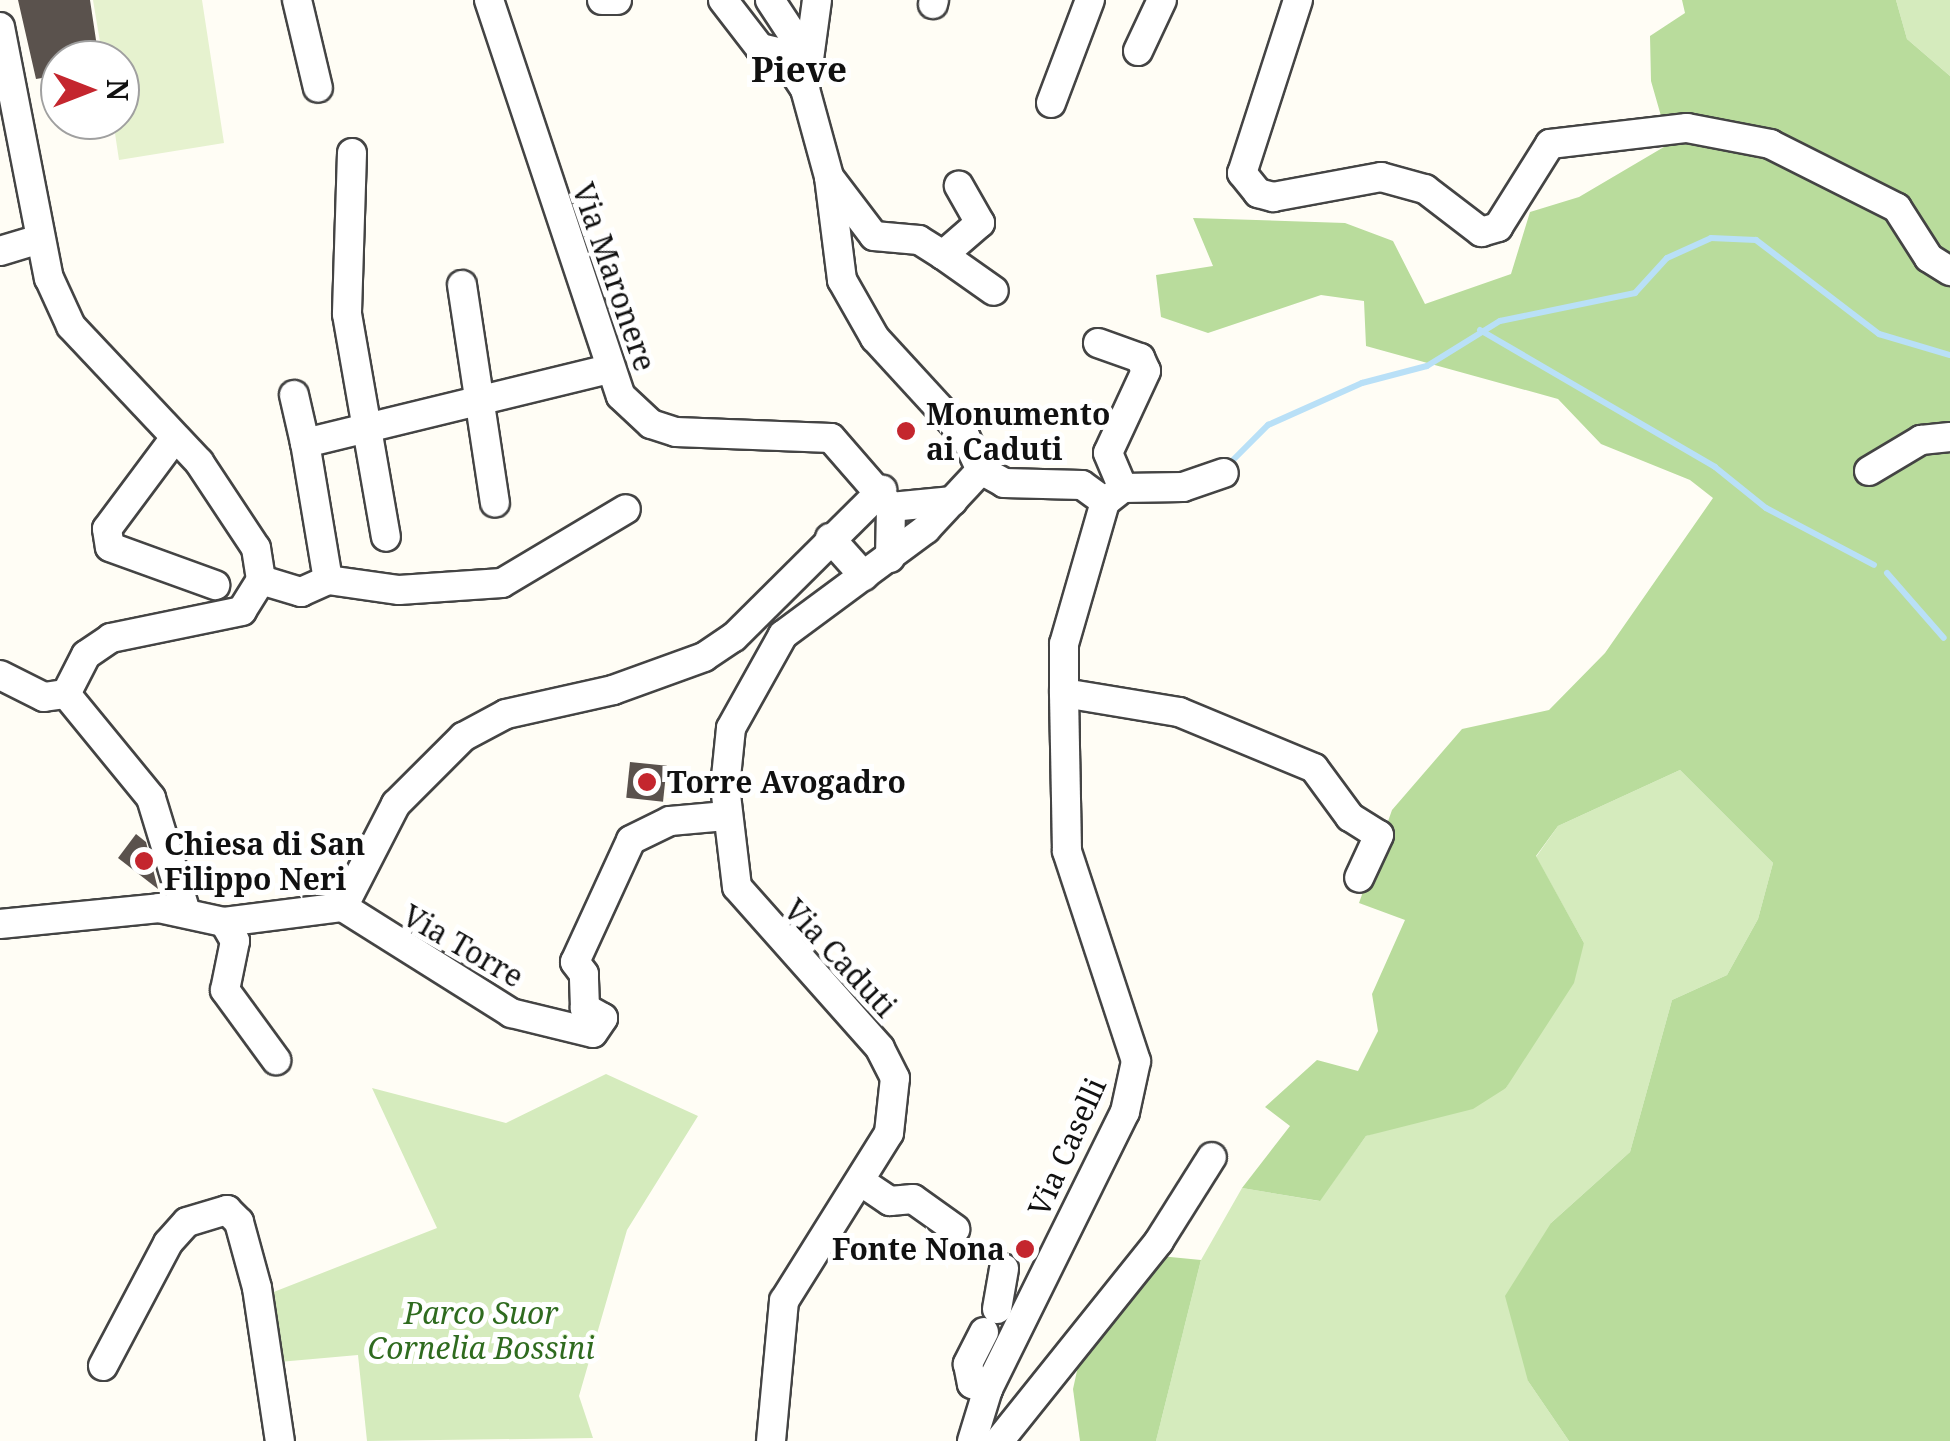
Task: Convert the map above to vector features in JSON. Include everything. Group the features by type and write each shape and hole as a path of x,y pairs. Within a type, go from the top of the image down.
{"street":[{"path":"297,0 318,88"},
{"name":"Via Maronere","path":"489,0 608,369 621,396 651,424 831,438 887,498"},
{"path":"602,0 617,0"},
{"path":"723,0 760,48 781,52 805,89"},
{"path":"770,0 806,53"},
{"path":"816,0 806,53 805,89 829,178 842,280 856,308 965,436 981,470 1004,483 1082,485 1114,495 1183,488 1224,473"},
{"path":"1051,103 1090,0"},
{"path":"1138,50 1162,0"},
{"path":"1298,0 1242,172 1258,193 1273,197 1381,176 1425,189 1481,232 1498,227 1550,144 1687,128 1781,150 1898,208 1930,258 1950,272"},
{"path":"0,27 40,239 71,326 240,516 261,580 242,612 226,621 111,638 86,655 66,694"},
{"path":"352,152 347,314 386,537"},
{"path":"829,178 874,236 919,240 994,292"},
{"path":"943,255 980,223 959,186"},
{"path":"0,251 40,239"},
{"path":"462,285 485,402 496,503"},
{"path":"1098,343 1140,358 1146,370 1108,453 1114,495"},
{"path":"306,443 608,369"},
{"path":"294,395 306,443 328,580"},
{"path":"1869,472 1921,440 1950,437"},
{"path":"174,438 107,529 110,547 215,586"},
{"name":"Via Caduti","path":"771,1441 784,1301 889,1132 895,1078 844,1006 748,906 729,855 726,816 731,728 782,634 890,558 981,470"},
{"name":"Via Caselli","path":"972,1441 988,1389 1124,1112 1136,1061 1067,851 1064,644 1114,495"},
{"path":"3,922 175,901 234,921 343,907 396,804 463,737 506,714 612,690 704,657 734,637 830,538 887,498 953,501"},
{"path":"887,498 890,558"},
{"path":"261,580 301,592 328,580 399,590 502,583 626,509"},
{"path":"830,538 864,576"},
{"path":"0,676 44,697 66,694"},
{"path":"1064,693 1180,712 1314,768 1350,816 1378,835 1359,878"},
{"path":"66,694 150,798 175,901"},
{"name":"Via Torre","path":"343,907 511,1013 601,1030 602,1018 582,1000 586,984 574,962 631,840 670,821 726,816"},
{"path":"234,921 233,962 221,978 225,990 276,1060"},
{"path":"1000,1441 1159,1241 1212,1156"},
{"path":"860,1182 890,1201 913,1199 954,1230"},
{"path":"103,1366 168,1243 187,1222 227,1210 238,1222 257,1288 280,1441"},
{"path":"988,1389 972,1384 968,1364 991,1321 1004,1269"}],"green space":[{"path":"93,0 202,0 224,143 119,160 116,140 140,140 140,40 100,40"},
{"path":"1682,0 1896,0 1907,39 1950,76 1950,1441 1569,1441 1528,1381 1505,1296 1551,1223 1630,1152 1672,1000 1727,975 1758,919 1773,863 1680,770 1558,826 1536,856 1584,943 1574,983 1506,1088 1473,1109 1366,1136 1320,1201 1242,1188 1290,1126 1265,1107 1317,1060 1358,1071 1378,1031 1372,994 1405,920 1359,903 1392,810 1462,729 1549,710 1605,653 1713,498 1690,480 1601,444 1558,399 1366,346 1364,301 1321,295 1208,333 1161,317 1156,275 1213,266 1193,218 1345,223 1393,241 1425,304 1511,274 1530,212 1579,197 1669,144 1651,81 1650,36 1685,13"},
{"path":"1896,0 1950,0 1950,76 1907,39"},
{"path":"1680,770 1773,863 1758,919 1727,975 1672,1000 1630,1152 1551,1223 1528,1381 1569,1441 1156,1441 1201,1260 1242,1188 1319,1201 1366,1136 1506,1088 1584,943 1536,857 1558,826"},
{"name":"Parco Suor Cornelia Bossini","path":"606,1074 698,1116 627,1230 579,1396 593,1438 367,1441 358,1355 279,1362 266,1295 437,1228 372,1088 506,1123"},
{"path":"1160,1256 1201,1260 1156,1441 1080,1441 1073,1389 1080,1357"}],"building":[{"path":"18,0 90,0 96,40 40,40 40,78 36,79"},
{"name":"Torre Avogadro","path":"630,762 667,766 663,802 626,798"},
{"name":"Chiesa di San Filippo Neri","path":"136,834 146,842 158,889 118,858"}],"waterway":[{"path":"1228,465 1268,425 1362,383 1427,366 1500,321 1635,293 1667,258 1711,238 1756,240 1879,334 1950,355"},
{"path":"1480,330 1715,467 1766,508 1874,565"},
{"path":"1887,573 1944,638"}],"place":[{"name":"Monumento ai Caduti","path":"906,431"},
{"name":"Torre Avogadro","path":"647,782"},
{"name":"Chiesa di San Filippo Neri","path":"144,861"},
{"name":"Fonte Nona","path":"1025,1249"}],"district":[{"name":"Pieve","path":"799,69"}]}
